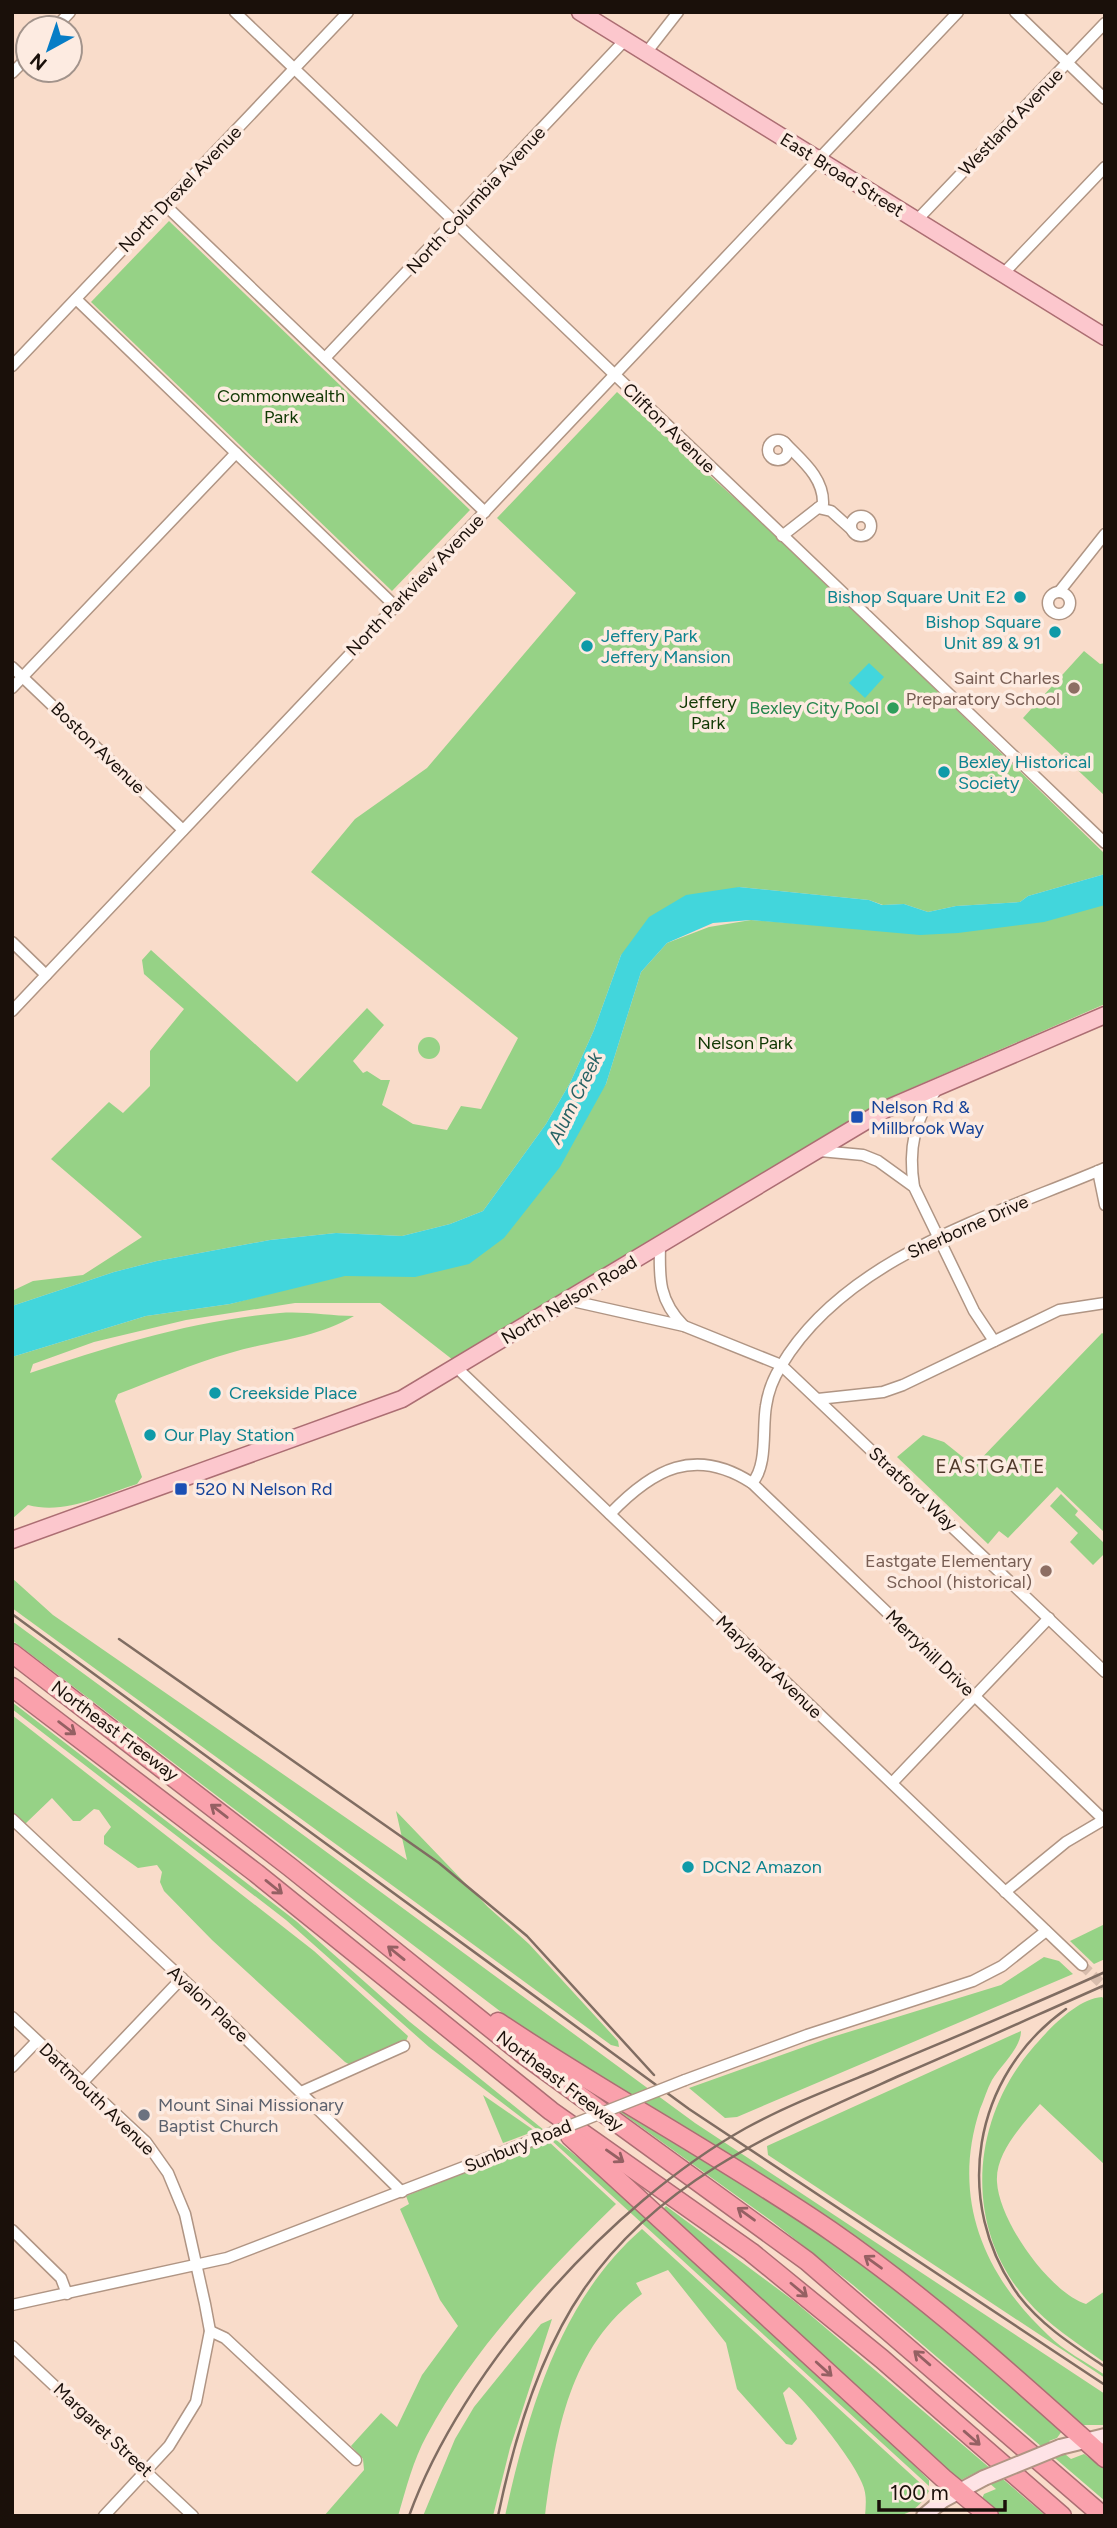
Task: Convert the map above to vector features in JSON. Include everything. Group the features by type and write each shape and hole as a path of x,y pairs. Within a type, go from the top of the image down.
{"highway":[{"name":"Northeast Freeway","path":"12,1653 280,1859 572,2092 807,2261 1103,2516"},
{"name":"Northeast Freeway","path":"12,1687 182,1814 551,2110 707,2220 792,2284 1062,2516"},
{"path":"387,1979 446,2034 582,2147 989,2516"},
{"path":"449,1996 469,2002 562,2064 758,2182 832,2232 998,2360 1105,2458"}],"main road":[{"name":"East Broad Street","path":"580,12 1105,337"},
{"name":"North Nelson Road","path":"12,1540 392,1403 457,1367 886,1109 1105,1016"},
{"path":"924,2516 959,2490 984,2478 1060,2447 1105,2436"}],"street":[{"name":"Clifton Avenue","path":"235,12 1105,843"},
{"name":"North Drexel Avenue","path":"12,366 348,12"},
{"path":"646,53 678,12"},
{"name":"North Parkview Avenue","path":"12,1011 958,12"},
{"path":"1015,12 1105,99"},
{"name":"Westland Avenue","path":"916,221 1105,23"},
{"name":"North Columbia Avenue","path":"325,358 625,40"},
{"path":"1003,274 1105,167"},
{"path":"165,205 485,512"},
{"path":"76,299 396,606"},
{"path":"782,536 823,504 820,486 806,465 784,442"},
{"path":"12,688 236,453"},
{"path":"818,508 831,511 851,529"},
{"path":"1059,592 1105,534"},
{"name":"Boston Avenue","path":"12,667 183,830"},
{"path":"12,942 46,975"},
{"path":"938,1087 920,1115 912,1140 914,1186 974,1311 994,1340"},
{"path":"816,1151 842,1152 878,1161 914,1186"},
{"path":"1101,1169 1105,1205"},
{"name":"Sherborne Drive","path":"752,1483 759,1472 766,1406 781,1365 837,1303 884,1268 939,1237 1101,1169"},
{"path":"660,1245 659,1277 662,1296 671,1313 684,1326"},
{"path":"568,1300 684,1326 781,1365"},
{"path":"818,1399 893,1388 1059,1310 1105,1303"},
{"name":"Stratford Way","path":"781,1365 1105,1672"},
{"name":"Maryland Avenue","path":"457,1367 1082,1965"},
{"name":"Merryhill Drive","path":"610,1514 651,1478 683,1466 724,1468 752,1483 1104,1819"},
{"path":"892,1783 1049,1618"},
{"path":"1005,1892 1066,1842 1104,1819"},
{"name":"Avalon Place","path":"15,1826 182,1978 402,2192"},
{"name":"Sunbury Road","path":"12,2305 198,2266 264,2245 685,2080 807,2035 972,1981 1002,1966 1046,1931"},
{"path":"82,2083 182,1978"},
{"name":"Dartmouth Avenue","path":"12,2017 146,2143 168,2173 185,2214 198,2266 209,2332 196,2402 169,2446 104,2516"},
{"path":"12,2067 37,2041"},
{"path":"301,2092 404,2046"},
{"path":"12,2230 61,2278 67,2294"},
{"path":"209,2332 225,2338 356,2460"},
{"name":"Margaret Street","path":"12,2346 193,2516"}],"green space":[{"name":"Commonwealth Park","path":"169,221 470,510 392,591 91,302"},
{"name":"Jeffery Park","path":"617,392 861,612 896,651 1105,854 1105,874 1028,896 1020,902 956,906 928,912 904,904 883,905 869,900 739,887 621,955 594,1030 570,1083 546,1124 483,1211 450,1224 402,1236 336,1233 270,1240 157,1261 114,1272 12,1306 12,1291 33,1281 83,1275 142,1237 51,1159 109,1102 123,1113 150,1086 150,1051 184,1009 144,974 142,960 151,950 297,1082 367,1008 384,1025 353,1061 363,1073 367,1071 381,1080 390,1080 382,1105 413,1124 447,1130 461,1106 481,1109 518,1038 311,872 355,819 427,768 576,593 497,518"},
{"path":"1084,651 1100,664 1105,663 1105,796 1023,718"},
{"name":"Nelson Park","path":"1105,879 1105,1004 884,1100 453,1360 380,1303 295,1303 186,1320 94,1342 33,1364 30,1373 153,1336 248,1316 289,1313 354,1316 324,1330 216,1357 118,1394 115,1401 142,1477 137,1484 70,1506 28,1505 12,1519 12,1357 146,1316 230,1304 486,1236 606,1084 641,972 667,943 709,927 751,920 867,929 974,921"},
{"path":"429,1037 437,1040 440,1048 437,1056 429,1059 421,1056 418,1048 421,1040"},
{"path":"1102,1333 1105,1335 1105,1533 1057,1487 1008,1538 999,1531 988,1544 897,1457 923,1435 944,1442 974,1466"},
{"path":"1061,1494 1078,1511 1075,1515 1105,1544 1105,1553 1093,1565 1070,1542 1078,1533 1050,1506"},
{"path":"12,1578 53,1615 407,1860 396,1811 488,1907 529,1944 618,2041 619,2047 611,2045 12,1608"},
{"path":"12,1621 695,2123 1105,2394 1105,2425 1082,2425 1071,2418 983,2338 530,2034 12,1640"},
{"path":"12,1702 296,1921 410,2022 617,2189 859,2411 929,2480 929,2486 551,2140 429,2047 286,1920 12,1709"},
{"path":"12,1715 314,1951 408,2036 405,2044 352,2066 345,2062 212,1940 164,1891 160,1882 162,1872 157,1865 138,1868 104,1844 104,1836 111,1827 99,1810 94,1809 80,1821 73,1821 52,1798 25,1824 12,1812"},
{"path":"1105,1924 1105,1959 1094,1964 1070,1941"},
{"path":"1044,1957 1059,1961 1073,1974 737,2117 725,2118 689,2088 829,2038 1001,1985"},
{"path":"1102,1997 1105,2000 1105,2165 1040,2104 1005,2150 1000,2160 997,2182 1000,2198 1016,2235 1042,2270 1072,2297 1086,2304 1105,2291 1105,2363 1044,2317 1026,2299 1006,2270 992,2239 984,2207 982,2174 986,2141 996,2109 1011,2078 1031,2050 1063,2017 1082,2003"},
{"path":"1021,2031 1018,2044 992,2080 980,2109 972,2142 969,2173 972,2204 990,2260 1025,2311 1054,2341 1105,2375 1105,2378 768,2155 767,2146"},
{"path":"483,2095 535,2131 503,2143"},
{"path":"618,2106 786,2207 915,2300 1062,2431 1057,2438 1049,2441 1071,2459 1084,2454 1105,2469 1105,2501 853,2285 773,2222 616,2109"},
{"path":"547,2140 616,2204 512,2313 466,2372 422,2445 398,2516 324,2516 364,2470 363,2459 351,2446 381,2413 397,2427 422,2375 458,2326 440,2300 400,2209 409,2204 406,2196"},
{"path":"666,2206 794,2301 1046,2516 1002,2515 987,2508 981,2501 984,2494 996,2489 977,2472 959,2481 659,2213"},
{"path":"642,2229 929,2491 923,2501 902,2515 865,2516 865,2491 862,2483 829,2432 789,2387 783,2393 797,2439 792,2445 786,2444 737,2389 726,2343 668,2270 636,2283 642,2294 617,2315 582,2365 561,2423 545,2516 505,2516 524,2438 551,2361 568,2324 613,2258"},
{"path":"552,2319 510,2448 493,2516 423,2516 455,2439 474,2407 541,2324"}],"water":[{"path":"869,663 884,677 865,698 849,683"},
{"name":"Alum Creek","path":"1105,874 1105,905 1044,922 920,935 751,920 713,923 667,943 641,972 606,1084 560,1167 504,1238 469,1264 415,1277 345,1276 230,1304 146,1316 12,1357 12,1306 114,1272 157,1261 270,1240 336,1233 402,1236 450,1224 483,1211 546,1124 570,1083 594,1030 621,955 649,917 686,895 739,887 869,900 882,905 904,904 928,912 956,906 1020,902 1028,896"}],"tunnel":[{"path":"1082,1965 1105,1987"}],"railway":[{"path":"12,1614 689,2109 1105,2385"},
{"path":"119,1639 439,1863 527,1936 654,2075"},
{"path":"409,2516 433,2460 465,2404 503,2349 546,2295 594,2245 643,2200 695,2160 761,2120 1105,1972"},
{"path":"498,2516 520,2427 554,2341 584,2289 615,2250 649,2216 687,2186 727,2160 812,2115 1105,1985"},
{"path":"1066,2009 1034,2037 1009,2069 992,2105 982,2143 979,2182 984,2221 998,2260 1019,2296 1048,2326 1105,2367"}],"place":[{"name":"Bishop Square Unit E2","path":"1020,597"},
{"name":"Bishop Square Unit 89 & 91","path":"1055,632"},
{"name":"Jeffery Park Jeffery Mansion","path":"587,646"},
{"name":"Saint Charles Preparatory School","path":"1074,688"},
{"name":"Bexley City Pool","path":"893,708"},
{"name":"Bexley Historical Society","path":"944,772"},
{"name":"Nelson Rd & Millbrook Way","path":"857,1117"},
{"name":"Creekside Place","path":"215,1393"},
{"name":"Our Play Station","path":"150,1435"},
{"name":"520 N Nelson Rd","path":"181,1489"},
{"name":"Eastgate Elementary School (historical)","path":"1046,1571"},
{"name":"DCN2 Amazon","path":"688,1867"},
{"name":"Mount Sinai Missionary Baptist Church","path":"144,2115"}],"district":[{"name":"EASTGATE","path":"991,1466"}]}
